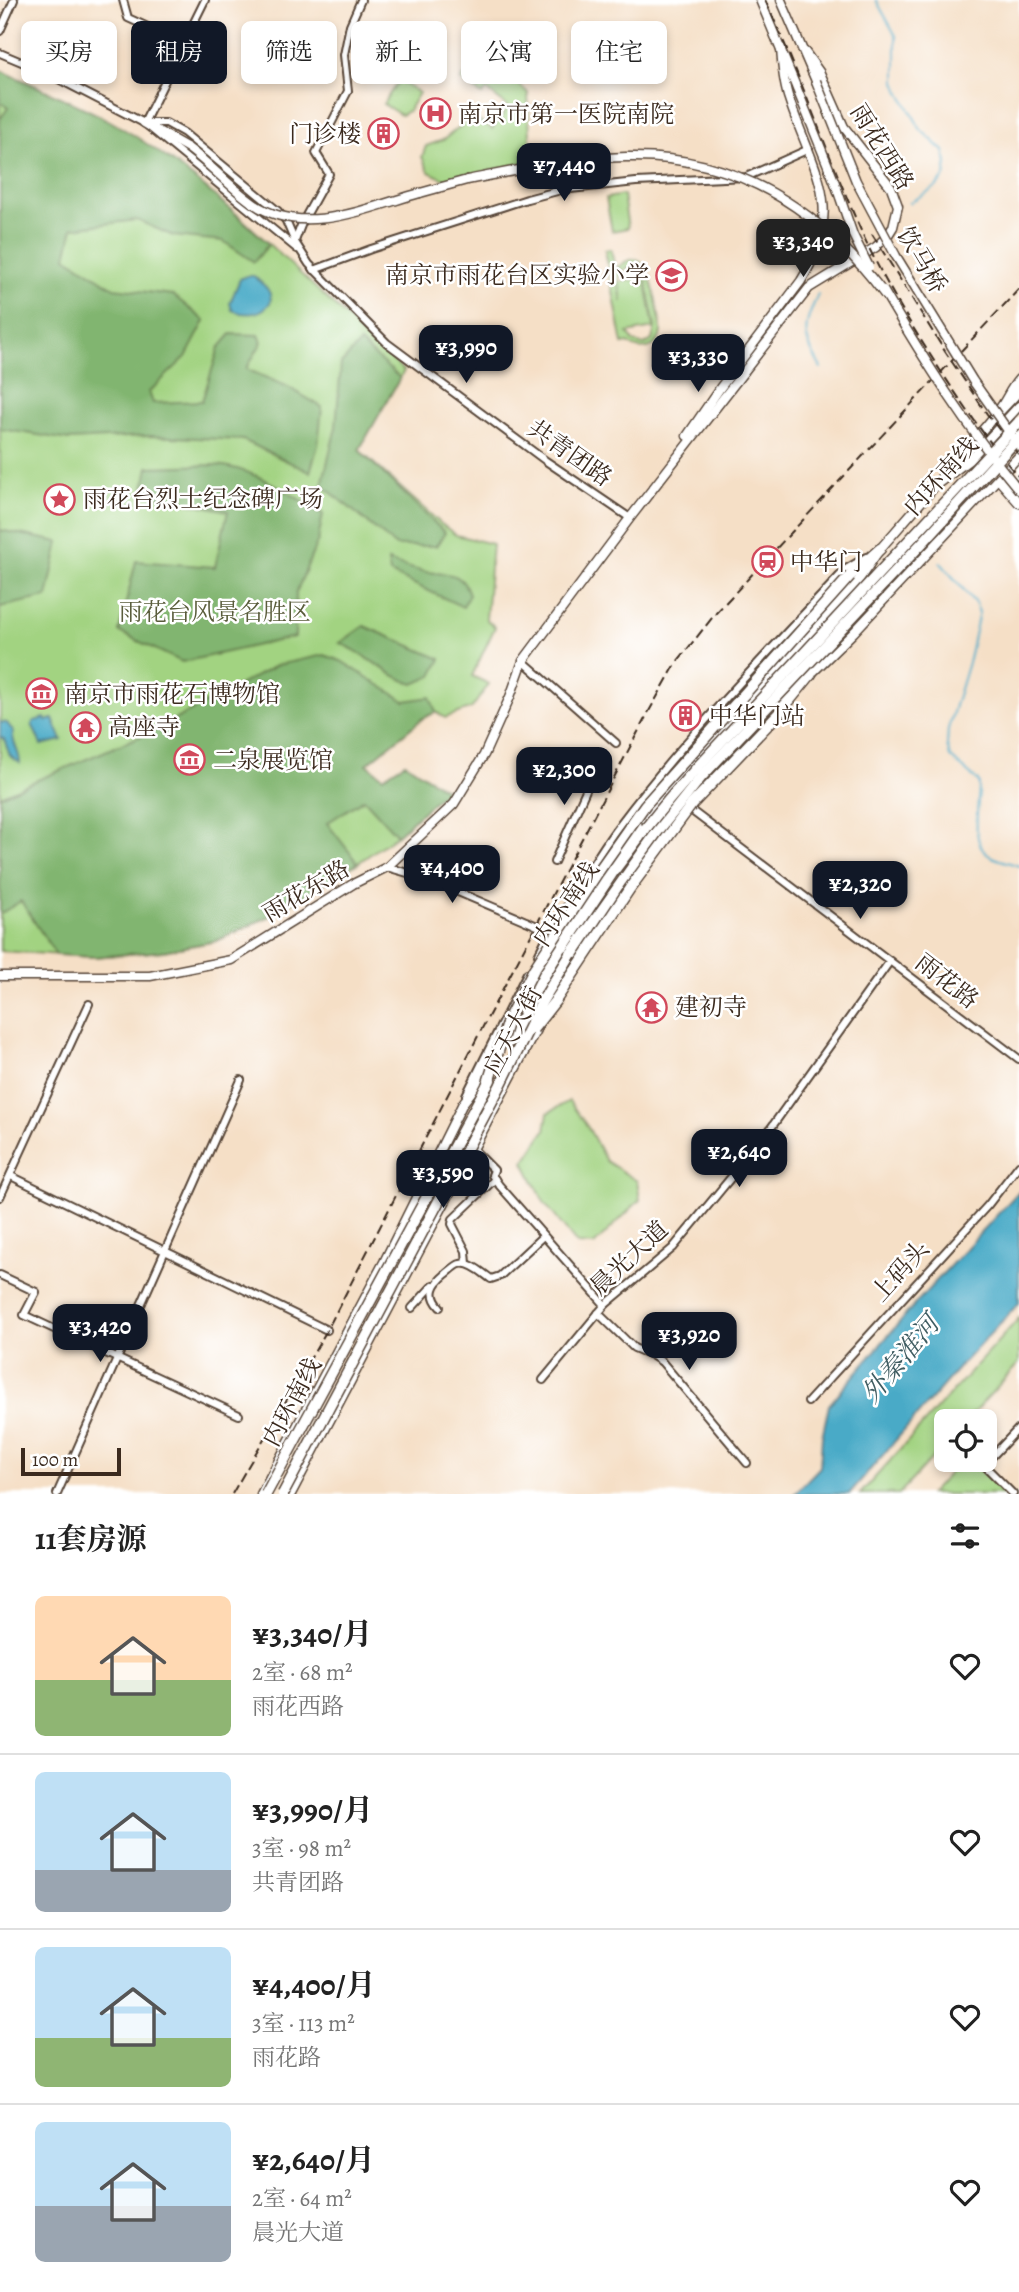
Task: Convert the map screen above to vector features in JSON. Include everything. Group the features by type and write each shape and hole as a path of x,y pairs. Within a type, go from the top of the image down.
{"highway":[{"path":"999,411 1019,390"},
{"name":"内环南线","path":"263,1494 548,970 613,872 709,752 1019,422"},
{"name":"内环南线","path":"283,1494 500,1086 541,1003 571,954 657,831 702,776 1019,437"},
{"path":"487,1086 508,1020 534,969 637,816 690,753 850,576 880,549"},
{"path":"523,1040 555,1001 630,888 691,804 780,712 811,674"}],"main road":[{"name":"雨花西路","path":"760,0 835,183 853,235 885,295"},
{"name":"雨花西路","path":"781,0 816,81"},
{"name":"雨花西路","path":"630,518 720,388 794,291 815,255 822,234 824,205 820,178 788,96 781,48"},
{"name":"雨花西路","path":"523,661 808,288 883,242 892,227 898,206 891,187 844,127 820,73 805,52"},
{"name":"饮马桥","path":"816,81 842,149 889,244 972,381 1019,446"},
{"path":"144,123 188,148 252,202 269,212 295,219 326,218 467,180 579,161 627,157 666,158 711,167 758,184 819,223 859,262 885,295 903,327 971,429 1019,490"},
{"path":"815,255 814,271 828,275"},
{"name":"应天大街","path":"263,1494 463,1103 476,1086 561,938 647,811 858,581 880,549 999,411 1019,379"},
{"path":"999,411 1019,396"},
{"name":"应天大街","path":"936,485 969,460 1019,406"},
{"path":"1006,420 1019,437"},
{"name":"应天大街","path":"291,1494 555,992 624,887 684,805 861,624 1019,456"},
{"path":"998,479 1019,503"},
{"name":"雨花东路","path":"0,976 150,976 231,960 353,884 387,867 454,804 484,755 523,661"},
{"path":"446,1136 473,1149"}],"street":[{"path":"0,31 14,0"},
{"path":"123,0 128,18 135,21"},
{"path":"194,21 205,0"},
{"path":"295,242 302,223 329,174 316,153 348,91 344,55 350,25 361,0"},
{"name":"共青团路","path":"0,53 43,71 144,123 300,251"},
{"path":"144,123 163,84"},
{"name":"共青团路","path":"144,123 166,123 193,139 282,215 300,251 314,270 368,325 416,365 546,461 630,518"},
{"path":"314,270 351,255 561,190 636,182 747,177 809,149"},
{"name":"应天大街","path":"463,1103 509,1007 543,946 547,937 544,929 559,918 589,867 619,825 709,719 846,569 880,549"},
{"path":"523,661 617,743"},
{"path":"554,862 598,763"},
{"path":"643,780 667,789"},
{"name":"雨花路","path":"667,789 684,805 1019,1059"},
{"path":"387,867 425,878 544,929"},
{"name":"晨光大道","path":"543,1380 598,1313 673,1248 758,1146 890,961"},
{"path":"1,1193 11,1177 89,1004"},
{"path":"57,1494 242,1080"},
{"path":"473,1149 494,1170 492,1175 543,1236 606,1305"},
{"name":"上码头","path":"808,1402 988,1205 1019,1165"},
{"path":"11,1177 327,1330"},
{"path":"467,1264 466,1251 452,1224 453,1219 495,1179"},
{"path":"412,1308 458,1265 467,1264 491,1279 500,1276 543,1236"},
{"path":"0,1275 36,1292 24,1315 239,1415"},
{"path":"435,1284 434,1297 439,1307"},
{"path":"598,1313 634,1348 662,1363 747,1463"},
{"path":"1013,1494 984,1465 1019,1428"}],"green space":[{"name":"雨花台风景名胜区","path":"0,70 21,80 21,84 30,84 116,125 172,162 239,216 404,371 359,450 456,535 492,544 486,619 495,627 472,676 489,684 472,708 445,718 436,712 423,718 367,764 383,777 405,763 446,790 397,835 358,863 272,915 216,941 163,951 94,957 0,951"},
{"path":"0,70 21,79 21,84 31,84 89,110 157,151 196,180 269,244 254,262 223,241 173,236 137,220 73,228 66,257 114,288 173,295 205,321 186,357 149,392 153,403 202,401 219,348 231,334 259,335 262,342 246,369 286,386 322,407 318,445 310,472 243,440 147,436 69,440 0,429 0,119 8,108 0,102"},
{"path":"396,84 405,84 419,93 408,111 401,115 383,104"},
{"path":"467,84 518,84 528,93 531,161 448,181 429,172 422,157 426,146 443,140 472,117 492,129 508,107 487,90 482,95"},
{"path":"623,195 628,228 612,231 606,198"},
{"path":"611,249 615,270 634,259 646,268 661,326 657,343 653,346 643,349 628,343 623,344 605,250","holes":["632,266 645,273 655,327 652,340 644,345 634,342 628,333 654,328 645,277 619,282 622,302 618,280 621,271"]},
{"path":"360,343 400,378 359,450 445,533 436,546 396,546 322,485 336,427 341,364"},
{"path":"214,465 257,476 323,514 318,540 296,593 295,637 182,662 119,632 136,561 215,567 228,511 143,493 148,467"},
{"path":"0,530 59,542 47,597 0,607"},
{"path":"388,561 417,570 458,577 469,594 463,607 390,573"},
{"path":"364,626 441,659 432,676 414,684 395,676 340,643"},
{"path":"324,655 341,661 405,701 430,697 436,712 423,718 367,764 383,777 405,763 446,790 397,835 364,799 327,823 358,863 272,915 216,941 163,951 94,957 56,955 21,901 0,914 0,796 157,729 277,665"},
{"path":"569,1101 589,1129 606,1161 637,1181 640,1200 594,1245 577,1244 544,1202 524,1162 545,1130 548,1113"},
{"path":"1019,1318 1019,1363 977,1409 937,1409"},
{"path":"934,1412 934,1456 899,1494 860,1494"},
{"path":"950,1472 983,1472 1004,1494 930,1494"}],"water":[{"path":"254,276 266,288 271,299 266,307 247,314 232,310 230,303 240,279"},
{"path":"45,718 46,721 53,719 62,740 41,745 32,724"},
{"path":"0,722 7,723 13,731 20,763 10,756 4,739 0,737"},
{"name":"外秦淮河","path":"1019,1191 1019,1303 849,1494 794,1494 820,1467 822,1437 829,1405 915,1304"}],"waterway":[{"path":"876,0 896,36 896,82 900,92 921,130 944,151 947,163 945,176 936,187 909,203"},
{"path":"818,294 806,332 821,368"},
{"path":"940,562 975,603 979,612 969,659 948,729 947,745 950,757 979,782 977,830 982,847 990,856 1019,866"}],"railway":[{"path":"765,0 859,226 886,282 959,398 1019,477"},
{"path":"872,234 946,353 987,414 1019,455"},
{"path":"232,1494 327,1330 478,1036 677,662 716,613 1019,289"}],"place":[{"name":"南京市第一医院南院","path":"435,114"},
{"name":"门诊楼","path":"384,134"},
{"name":"南京市雨花台区实验小学","path":"672,275"},
{"name":"雨花台烈士纪念碑广场","path":"60,499"},
{"name":"中华门","path":"767,562"},
{"name":"南京市雨花石博物馆","path":"41,694"},
{"name":"中华门站","path":"686,716"},
{"name":"高座寺","path":"85,727"},
{"name":"二泉展览馆","path":"190,760"},
{"name":"建初寺","path":"652,1007"}]}
